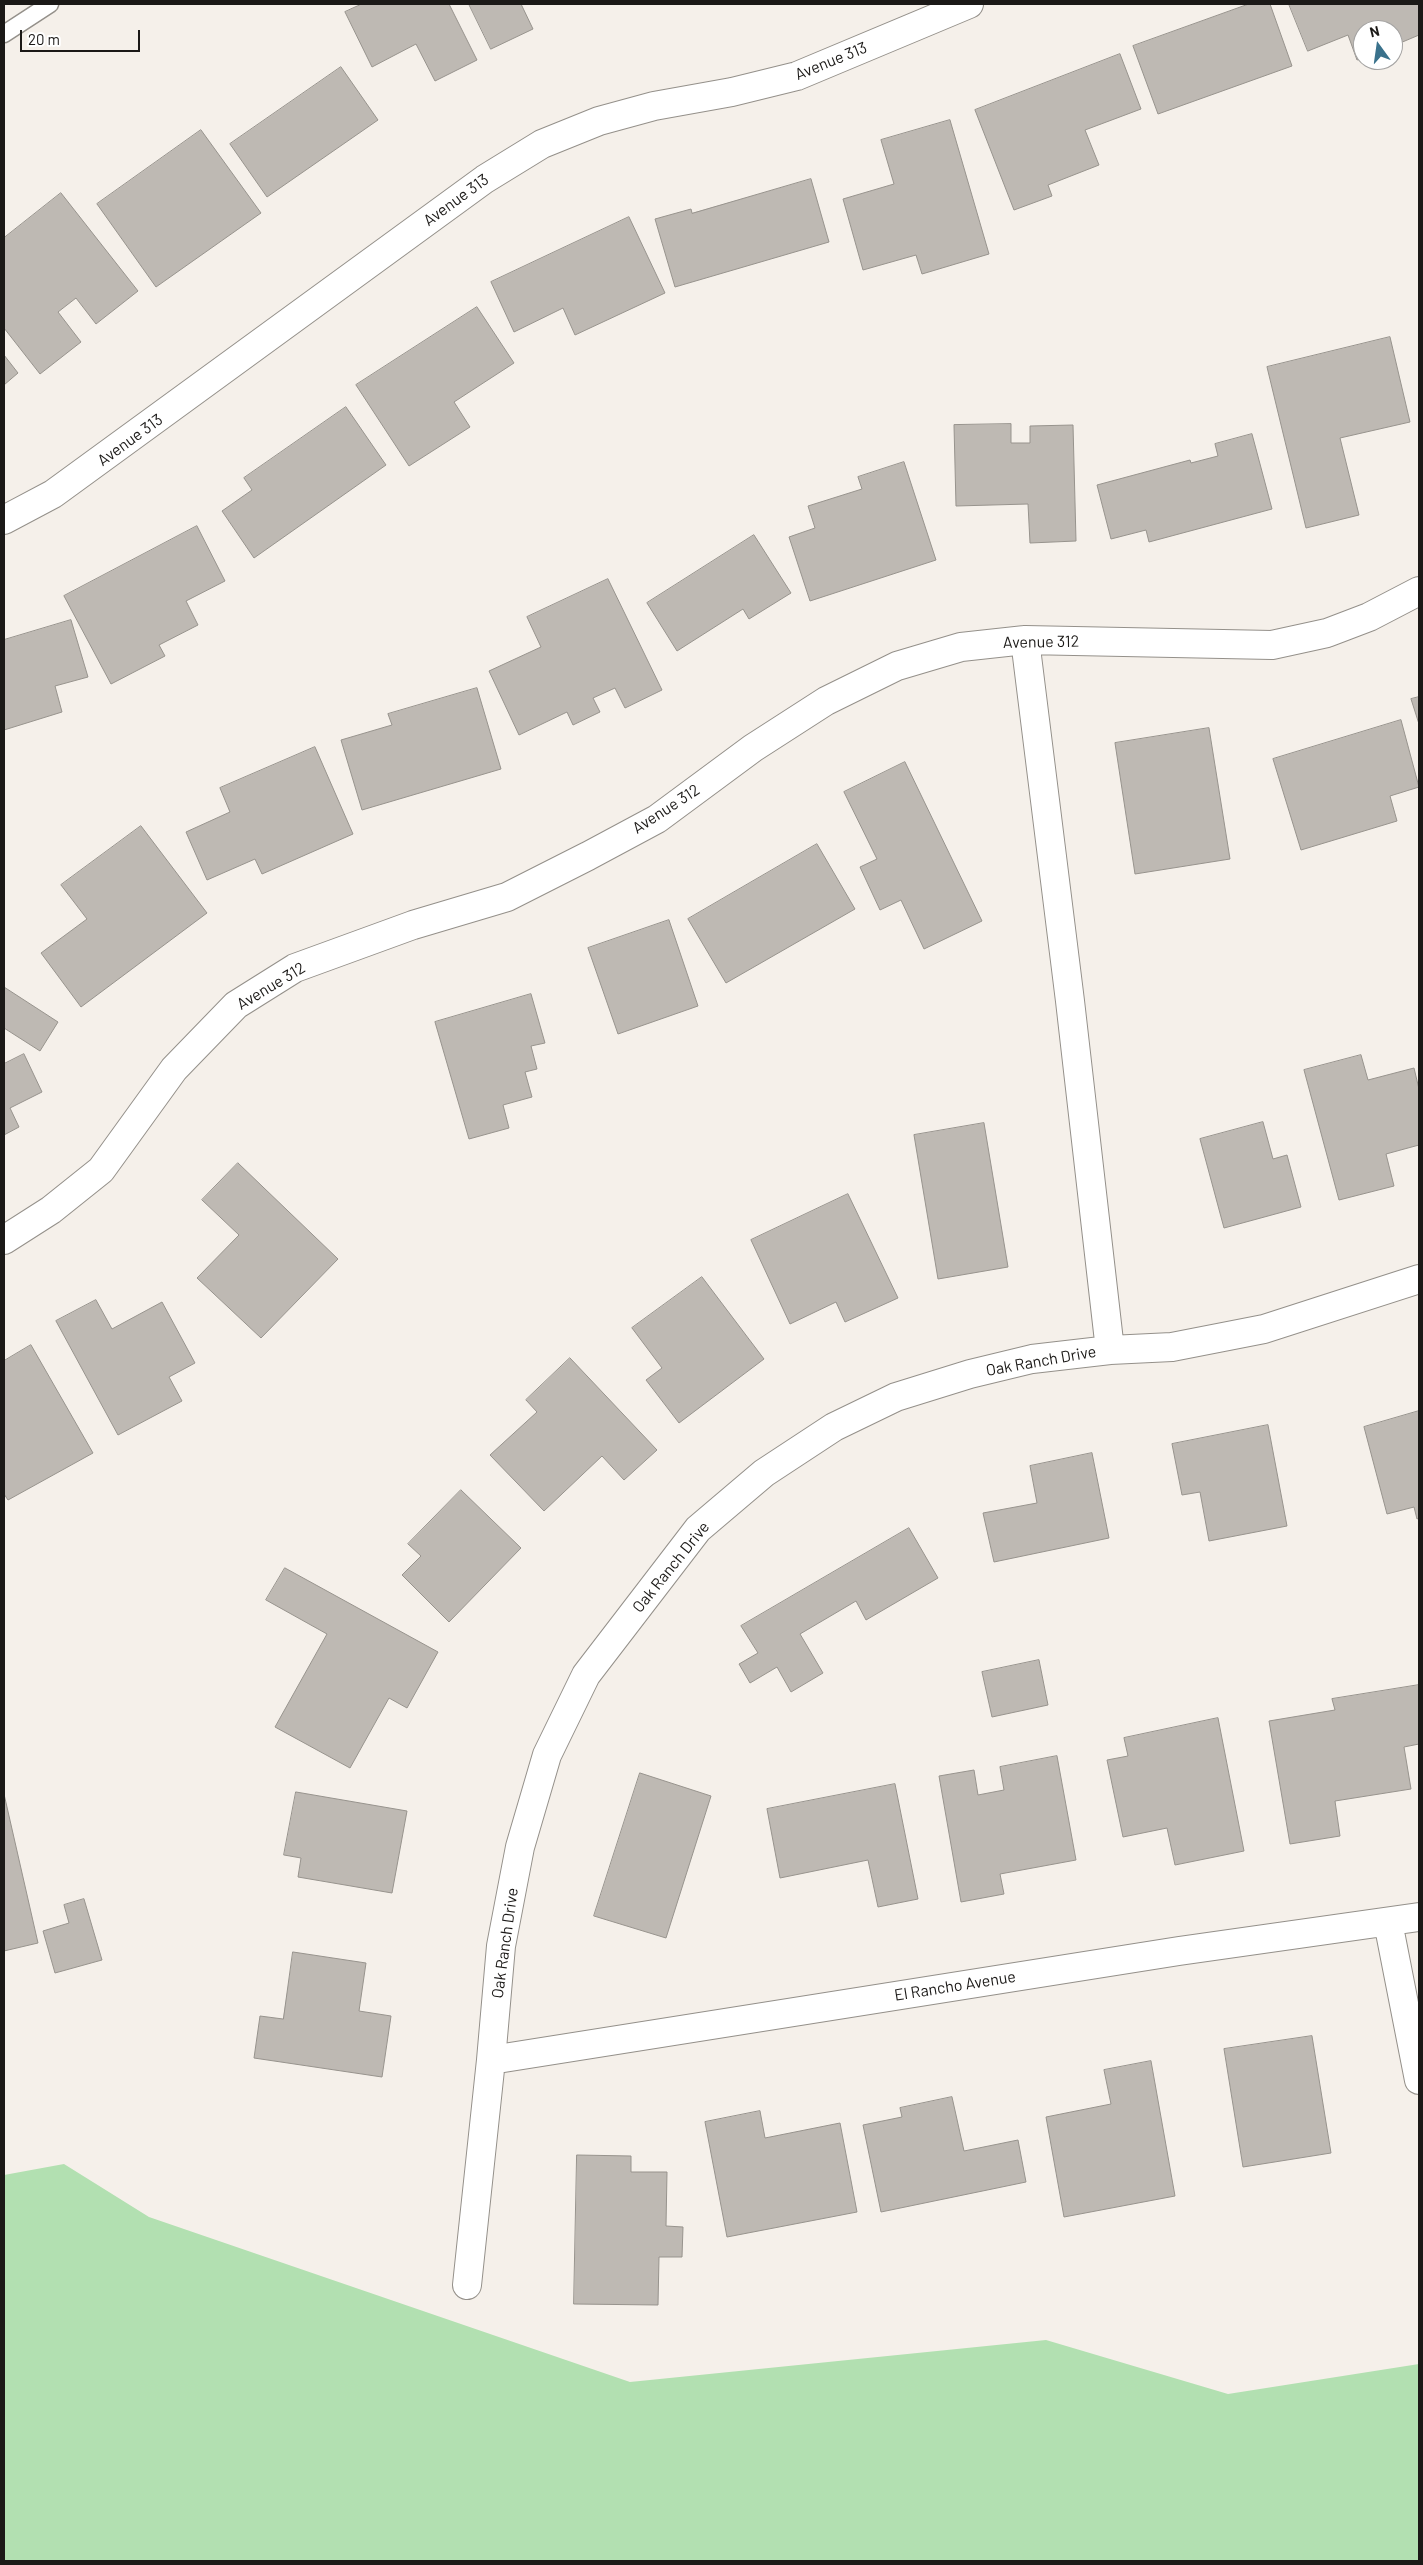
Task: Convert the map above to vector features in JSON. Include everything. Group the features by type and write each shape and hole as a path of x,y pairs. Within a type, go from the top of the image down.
{"street":[{"name":"Avenue 313","path":"4,520 54,494 485,178 542,144 599,121 654,106 732,92 796,76 969,4"},
{"name":"Avenue 312","path":"4,1240 51,1210 101,1170 174,1069 236,1005 295,968 413,925 507,897 657,819 753,748 826,701 897,666 961,646 1025,640 1272,645 1327,633 1369,617 1419,591"},
{"path":"1025,640 1069,991 1110,1350"},
{"name":"Oak Ranch Drive","path":"467,2285 501,1946 520,1846 547,1756 586,1675 698,1529 764,1473 834,1426 896,1397 970,1374 1032,1359 1110,1350 1172,1347 1264,1329 1419,1279"},
{"name":"El Rancho Avenue","path":"491,2060 1178,1951 1419,1917"},
{"path":"1388,1922 1419,2080"}],"lane":[{"path":"4,34 50,4"}],"green space":[{"path":"64,2164 149,2217 630,2382 1046,2340 1228,2394 1419,2364 1419,2561 4,2561 4,2175"}],"building":[{"path":"362,4 449,4 477,60 435,81 416,44 372,67 345,12"},
{"path":"469,4 521,4 533,29 491,49"},
{"path":"1249,4 1270,4 1292,66 1158,114 1133,46"},
{"path":"1289,4 1419,4 1419,35 1403,42 1403,20 1353,20 1353,49 1348,35 1308,51"},
{"path":"1120,54 1141,109 1085,130 1099,165 1048,185 1052,196 1014,210 975,110"},
{"path":"341,67 378,120 267,197 230,144"},
{"path":"950,120 989,254 922,274 916,255 863,270 843,199 894,184 881,140"},
{"path":"201,130 261,213 156,287 97,204"},
{"path":"811,179 829,242 675,287 655,219 691,209 692,213"},
{"path":"61,193 138,291 96,324 76,298 58,312 81,342 40,374 4,328 4,238"},
{"path":"629,217 665,293 575,335 563,308 514,332 491,282"},
{"path":"477,307 514,363 454,402 470,427 409,466 356,385"},
{"path":"1390,337 1410,422 1340,438 1359,515 1306,528 1267,367"},
{"path":"4,355 18,373 4,385"},
{"path":"346,407 386,465 254,558 222,511 252,490 244,478"},
{"path":"1011,424 1011,443 1030,443 1030,426 1073,425 1076,541 1030,543 1028,504 956,506 954,425"},
{"path":"1252,434 1272,509 1149,542 1146,530 1111,539 1097,485 1190,460 1191,463 1218,456 1215,444"},
{"path":"904,462 936,560 810,601 789,537 815,528 808,506 862,489 858,477"},
{"path":"197,526 225,581 186,601 198,625 159,645 165,656 111,684 64,596"},
{"path":"754,535 791,593 749,619 743,609 677,651 647,603"},
{"path":"608,579 662,690 625,708 615,688 593,698 600,712 573,725 567,712 519,735 489,671 541,647 527,617"},
{"path":"71,620 88,677 55,686 62,712 4,730 4,640"},
{"path":"477,688 501,769 362,810 341,740 392,725 388,714"},
{"path":"1419,697 1419,724 1411,699"},
{"path":"1401,720 1419,787 1390,796 1397,821 1301,850 1273,759"},
{"path":"1209,728 1230,859 1135,874 1115,743"},
{"path":"315,747 353,834 262,874 255,859 207,880 186,832 230,812 220,788"},
{"path":"905,762 982,921 924,949 901,900 880,910 860,867 877,859 844,792"},
{"path":"141,826 207,913 81,1007 41,953 87,919 61,885"},
{"path":"817,844 855,909 726,983 688,919"},
{"path":"669,920 698,1006 618,1034 588,948"},
{"path":"4,987 58,1022 40,1051 4,1028"},
{"path":"531,994 545,1043 531,1046 537,1069 525,1072 532,1097 503,1105 509,1128 469,1139 435,1022"},
{"path":"24,1054 42,1092 10,1108 19,1127 4,1135 4,1064"},
{"path":"1361,1055 1368,1080 1414,1068 1419,1089 1419,1145 1386,1154 1394,1186 1339,1200 1304,1070"},
{"path":"1263,1122 1273,1159 1287,1155 1301,1207 1224,1228 1200,1139"},
{"path":"984,1123 1008,1267 938,1279 914,1135"},
{"path":"238,1163 338,1259 261,1338 197,1278 239,1235 202,1200"},
{"path":"848,1194 898,1298 845,1322 836,1302 790,1324 751,1240"},
{"path":"702,1277 764,1359 679,1423 646,1380 662,1368 632,1328"},
{"path":"96,1300 112,1329 162,1302 195,1363 169,1377 182,1401 118,1435 56,1321"},
{"path":"31,1345 93,1453 8,1500 4,1494 4,1361"},
{"path":"570,1358 657,1450 624,1480 602,1456 544,1511 490,1455 537,1412 526,1400"},
{"path":"1419,1411 1419,1518 1417,1519 1414,1507 1387,1514 1364,1427"},
{"path":"1268,1425 1287,1526 1209,1541 1200,1492 1182,1495 1172,1444"},
{"path":"1092,1453 1109,1538 994,1562 983,1513 1037,1503 1030,1466"},
{"path":"461,1490 521,1548 449,1622 402,1575 421,1556 408,1544"},
{"path":"909,1528 938,1578 866,1620 856,1601 800,1634 823,1673 791,1692 777,1667 750,1683 739,1664 758,1653 741,1626"},
{"path":"285,1568 438,1652 407,1708 389,1698 350,1768 275,1727 327,1634 266,1600"},
{"path":"1039,1660 1048,1705 992,1717 982,1672"},
{"path":"1419,1685 1419,1744 1404,1747 1411,1789 1335,1801 1340,1836 1290,1844 1269,1721 1335,1710 1332,1699"},
{"path":"1218,1718 1244,1851 1175,1865 1167,1828 1123,1837 1107,1760 1128,1756 1124,1738"},
{"path":"1057,1756 1076,1860 1000,1874 1004,1894 961,1902 939,1776 974,1770 978,1795 1004,1790 1000,1767"},
{"path":"640,1773 711,1796 666,1938 594,1916"},
{"path":"895,1784 918,1899 878,1907 868,1860 780,1878 767,1809"},
{"path":"296,1792 407,1811 392,1893 298,1877 301,1858 284,1855"},
{"path":"4,1794 38,1943 4,1951"},
{"path":"84,1899 102,1960 55,1973 43,1931 69,1923 64,1905"},
{"path":"293,1952 366,1963 359,2011 391,2016 382,2077 254,2058 260,2016 283,2019"},
{"path":"1312,2036 1331,2153 1243,2167 1224,2049"},
{"path":"1151,2061 1175,2196 1064,2217 1046,2117 1111,2104 1104,2070"},
{"path":"952,2097 964,2151 1018,2140 1026,2182 881,2212 863,2125 902,2117 900,2108"},
{"path":"760,2111 765,2138 840,2123 857,2212 727,2237 705,2122"},
{"path":"577,2155 631,2156 631,2172 667,2172 666,2226 683,2227 682,2257 659,2257 658,2305 574,2304"}]}
